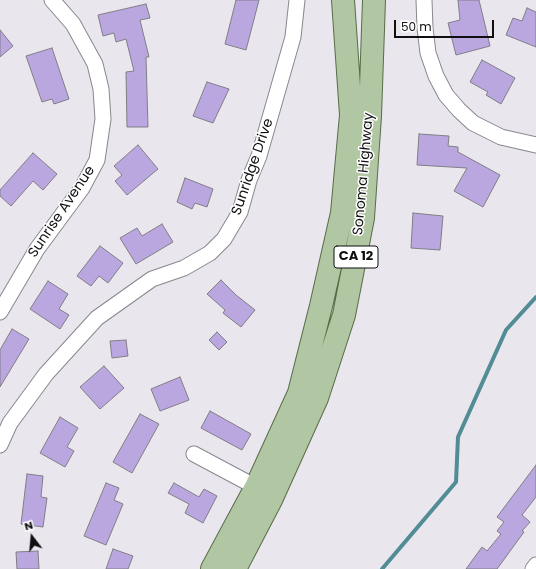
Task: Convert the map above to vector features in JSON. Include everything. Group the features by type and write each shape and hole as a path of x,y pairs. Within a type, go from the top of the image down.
{"main road":[{"name":"Sonoma Highway","path":"264,494 299,393 342,213 351,115 343,0"},
{"name":"Sonoma Highway","path":"264,494 317,398 344,315 363,218 370,116 374,0"},
{"name":"CA 12","path":"212,569 264,494"},
{"name":"CA 12","path":"235,569 264,494"}],"street":[{"name":"Sunrise Avenue","path":"0,312 37,249 82,188 97,160 103,118 101,89 95,64 73,24 52,0"},
{"name":"Sunridge Drive","path":"0,445 10,424 46,374 97,318 152,279 184,268 210,253 224,239 240,212 249,180 259,156 293,37 297,0"},
{"path":"424,0 428,53 436,76 446,95 473,123 501,137 536,145"},
{"path":"194,454 264,494"},
{"path":"533,569 536,565"}],"building":[{"path":"236,0 259,0 246,50 225,44"},
{"path":"458,0 479,0 490,46 456,55 448,23 460,20"},
{"path":"146,4 150,18 140,20 149,57 146,57 148,127 127,127 126,72 134,71 126,39 116,42 114,33 103,36 98,15"},
{"path":"527,8 536,12 536,47 506,35 513,18 522,21"},
{"path":"0,30 13,46 0,57"},
{"path":"52,48 69,99 54,104 52,99 42,102 26,56"},
{"path":"482,60 515,78 501,104 486,95 488,92 470,82"},
{"path":"207,82 229,89 213,123 193,116"},
{"path":"419,134 449,136 448,146 458,147 458,152 500,175 483,207 454,191 467,168 417,165"},
{"path":"138,145 158,169 127,195 115,181 122,175 114,166"},
{"path":"33,153 57,174 43,190 33,181 11,206 0,196 0,190"},
{"path":"185,178 213,189 207,207 195,203 192,209 177,202"},
{"path":"413,213 443,216 440,250 411,248"},
{"path":"162,224 173,242 136,264 120,238 137,228 142,236"},
{"path":"100,246 123,263 108,283 99,276 91,286 77,276"},
{"path":"221,280 236,295 255,310 241,327 223,313 225,310 207,294"},
{"path":"48,281 68,294 59,309 69,315 60,329 30,309"},
{"path":"12,329 29,339 0,387 0,350"},
{"path":"217,332 227,342 219,350 209,340"},
{"path":"126,340 128,356 112,358 110,341"},
{"path":"104,366 124,388 100,409 80,387"},
{"path":"180,377 189,400 160,411 151,389"},
{"path":"210,411 251,434 242,450 201,428"},
{"path":"140,414 159,424 132,473 113,462"},
{"path":"60,417 78,428 67,447 74,451 65,467 40,453"},
{"path":"536,465 536,497 522,515 530,522 522,531 524,532 497,569 466,569 482,547 487,551 501,534 497,531 504,522 497,517"},
{"path":"27,474 43,476 41,497 47,498 43,527 21,524"},
{"path":"106,483 119,488 114,500 123,504 106,545 84,536"},
{"path":"174,483 199,497 204,489 217,496 203,523 185,513 189,504 168,493"},
{"path":"113,549 133,556 128,569 106,569"},
{"path":"38,551 39,569 17,569 16,552"}],"waterway":[{"path":"382,569 456,482 458,437 506,330 536,297"}]}
